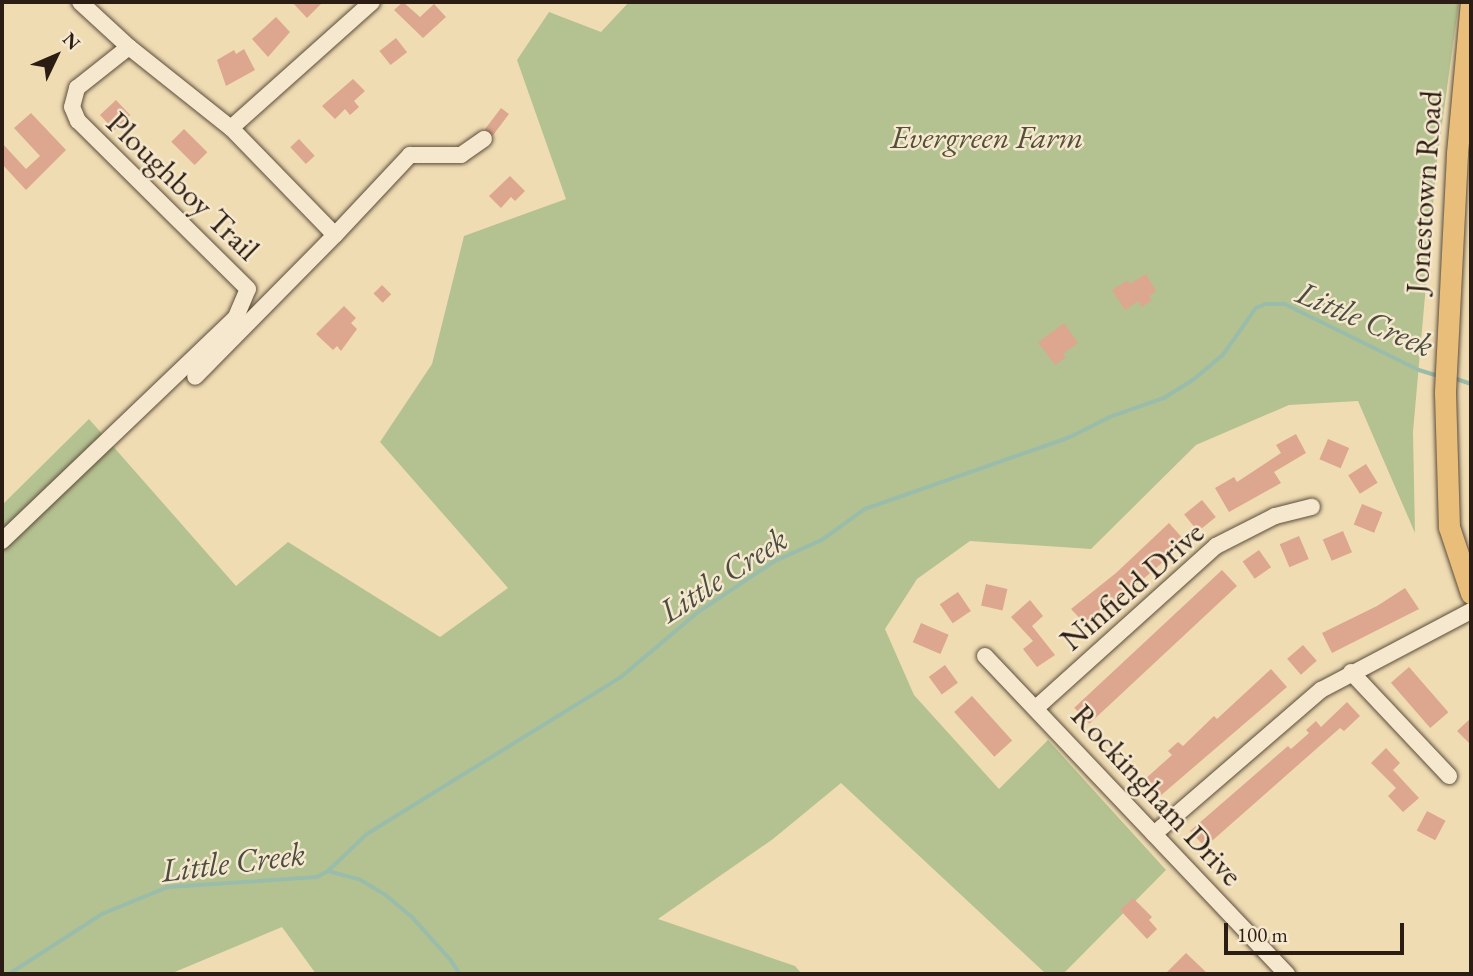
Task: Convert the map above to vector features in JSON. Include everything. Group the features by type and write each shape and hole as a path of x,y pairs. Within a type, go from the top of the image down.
{"main road":[{"name":"Jonestown Road","path":"1471,2 1457,154 1445,393 1449,527 1471,593"}],"street":[{"path":"80,2 129,47 231,128 334,235"},
{"path":"231,128 372,2"},
{"name":"Ploughboy Trail","path":"2,541 236,317 248,289 78,121 72,107 77,88 129,47"},
{"path":"195,377 410,155 461,155 484,139"},
{"name":"Ninfield Drive","path":"1036,708 1216,546 1275,516 1312,507"},
{"path":"1154,834 1321,690 1471,611"},
{"name":"Rockingham Drive","path":"985,656 1287,974"},
{"path":"1352,672 1449,776"}],"green space":[{"name":"Evergreen Farm","path":"629,2 1459,2 1437,160 1413,432 1415,533 1358,401 1289,405 1196,445 1091,549 970,541 917,579 885,629 914,695 999,789 1048,740 1166,870 1063,974 1046,974 841,783 773,839 658,919 795,966 802,974 316,974 282,927 170,974 2,974 2,505 89,419 236,586 288,542 440,637 508,588 380,442 432,364 464,236 566,199 517,60 549,12 601,32"}],"building":[{"path":"292,2 323,2 307,18"},
{"path":"403,2 420,17 434,4 446,17 423,38 394,10"},
{"path":"276,17 290,32 268,57 252,39"},
{"path":"396,38 407,52 391,65 379,51"},
{"path":"244,49 255,70 226,86 217,60 234,50 236,54"},
{"path":"353,79 365,91 354,101 359,107 350,115 345,109 335,119 322,106"},
{"path":"116,100 130,115 114,130 100,115"},
{"path":"501,108 509,114 493,136 485,130"},
{"path":"31,113 66,150 26,190 2,164 2,143 26,169 40,156 14,128"},
{"path":"184,129 207,152 195,165 171,142"},
{"path":"299,139 315,156 306,164 290,147"},
{"path":"510,176 525,191 515,201 511,197 501,208 489,196"},
{"path":"1146,274 1156,291 1149,296 1152,300 1142,307 1138,301 1125,310 1112,290 1128,280 1130,284"},
{"path":"382,285 391,294 383,303 374,293"},
{"path":"344,306 356,318 351,323 357,329 341,351 337,346 333,350 316,334"},
{"path":"1064,323 1078,343 1063,354 1066,357 1055,365 1038,342"},
{"path":"1296,434 1306,453 1274,472 1281,483 1229,512 1215,488 1234,477 1237,482 1281,453 1276,445"},
{"path":"1328,439 1349,448 1341,468 1319,459"},
{"path":"1366,464 1378,483 1360,494 1348,475"},
{"path":"1202,500 1216,517 1198,532 1184,514"},
{"path":"1362,504 1382,512 1374,533 1354,524"},
{"path":"1169,523 1186,542 1088,627 1071,609 1116,573"},
{"path":"1343,531 1352,552 1332,561 1323,540"},
{"path":"1299,536 1309,559 1289,567 1280,544"},
{"path":"1259,550 1271,567 1255,579 1243,561"},
{"path":"1222,570 1237,586 1089,724 1074,708"},
{"path":"986,584 1007,589 1002,610 981,605"},
{"path":"1405,588 1419,609 1332,653 1322,633 1377,606"},
{"path":"958,592 971,611 953,623 940,604"},
{"path":"1030,600 1043,616 1032,626 1055,655 1037,667 1023,649 1033,641 1011,617"},
{"path":"921,623 949,635 940,654 913,642"},
{"path":"1303,645 1317,661 1301,675 1287,659"},
{"path":"945,665 958,683 942,695 929,677"},
{"path":"1409,667 1448,712 1430,728 1391,683"},
{"path":"1271,669 1287,687 1159,797 1144,780 1172,755 1168,751 1178,742 1183,746 1214,716 1217,719"},
{"path":"972,696 1012,741 994,757 954,712"},
{"path":"1347,702 1360,716 1344,731 1340,728 1205,847 1190,831 1288,746 1291,749 1309,733 1306,730 1316,721 1321,727"},
{"path":"1471,718 1471,745 1457,731"},
{"path":"1386,748 1400,763 1393,770 1419,798 1403,812 1388,796 1396,788 1371,763"},
{"path":"1427,811 1446,821 1435,840 1417,830"},
{"path":"1133,898 1152,917 1149,920 1157,929 1147,939 1120,910"},
{"path":"1186,953 1208,974 1165,974"}],"waterway":[{"name":"Little Creek","path":"9,974 102,914 168,887 317,877 328,871 367,834 620,678 697,613 775,561 822,540 865,509 1068,438 1110,417 1164,398 1193,380 1223,355 1256,308 1266,304 1285,304 1419,370 1439,376"},
{"name":"Little Creek","path":"1454,378 1471,384"},
{"path":"328,871 361,880 386,895 413,918 451,960 460,974"}]}
